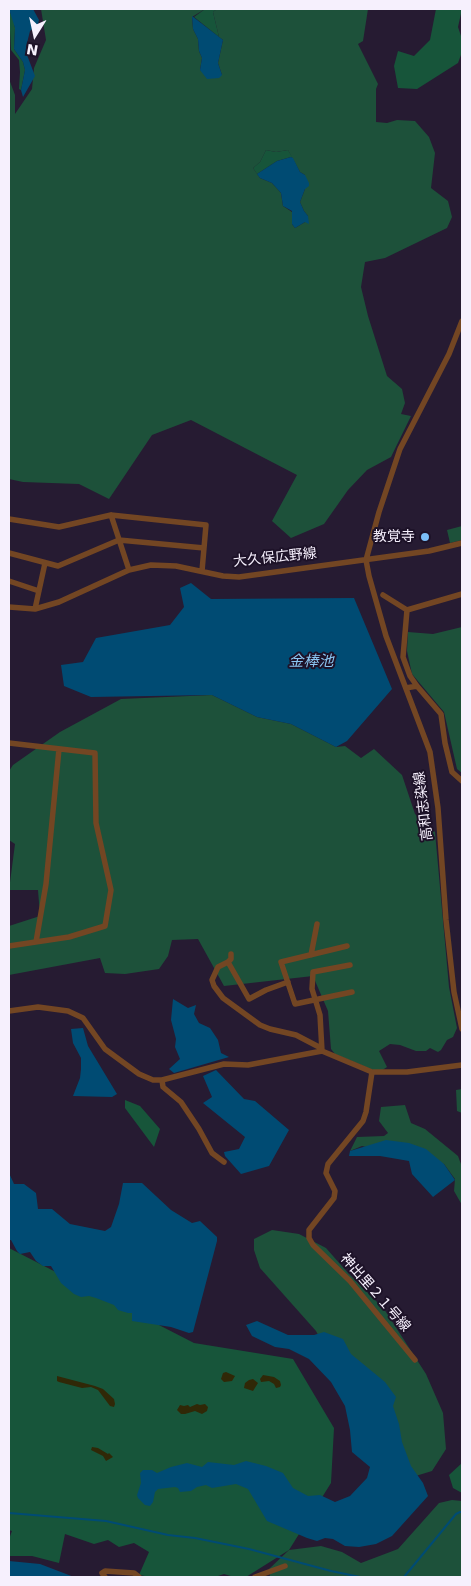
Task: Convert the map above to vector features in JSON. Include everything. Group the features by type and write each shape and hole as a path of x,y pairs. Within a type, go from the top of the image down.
{"street":[{"path":"366,560 379,512 400,449 453,346 462,322"},
{"path":"9,519 59,527 111,515 206,525 202,571"},
{"path":"111,515 129,570"},
{"path":"9,553 58,566 119,540 204,548"},
{"name":"大久保広野線","path":"9,607 35,609 60,602 129,570 151,565 176,566 223,576 239,577 429,551 462,543"},
{"name":"高和志染線","path":"366,560 386,636 430,752 438,808 446,920 454,992 462,1028"},
{"path":"35,609 45,563"},
{"path":"9,581 39,591"},
{"path":"383,594 407,610 462,594"},
{"path":"407,610 403,657 410,676 441,714 452,772 462,781"},
{"path":"406,688 417,686"},
{"path":"9,743 95,753 96,823 111,890 105,926 69,937 9,946"},
{"path":"36,942 46,884 59,749"},
{"path":"311,955 317,924"},
{"path":"347,946 281,962 295,1004 352,992"},
{"path":"231,954 231,960 218,966 212,980 214,986 223,998 270,1029 296,1035 319,1047 322,1051 372,1072 407,1072 462,1065"},
{"path":"228,962 250,999 266,990 288,982"},
{"path":"322,1051 320,1015 312,989 314,972 350,965"},
{"path":"9,1011 38,1007 68,1011 83,1018 105,1049 139,1074 153,1080 162,1080 224,1064 248,1065 322,1051"},
{"name":"神出里２１号線","path":"372,1072 363,1121 328,1164 326,1173 335,1191 334,1198 309,1230 309,1238 313,1245 350,1282 415,1360"},
{"path":"162,1080 163,1087 181,1102 188,1111 212,1153 224,1162"},
{"path":"255,1577 284,1566"},
{"path":"105,1577 102,1573 105,1571 134,1573 139,1577"}],"green space":[{"path":"41,9 205,9 192,17 193,29 198,39 202,58 200,70 222,75 218,63 223,40 219,37 213,12 217,9 368,9 363,41 358,44 378,84 376,89 376,122 415,121 429,137 435,153 431,188 448,201 452,217 447,228 385,258 365,262 361,287 368,316 387,376 402,389 405,403 401,414 411,416 391,457 367,470 348,490 324,524 291,538 272,521 297,475 191,420 152,435 109,499 79,484 23,482 9,479 9,79 15,95 15,114 32,89 34,68 46,40","holes":["266,150 276,152 288,150 300,172 305,175 305,189 300,202 308,216 305,222 295,228 292,224 292,212 283,206 281,193 272,183 260,178 253,168 260,162"]},
{"path":"205,9 217,9 213,12 219,37 194,17"},
{"path":"436,9 462,9 458,27 462,39 462,52 458,63 417,89 398,88 394,66 398,51 414,56 430,40"},
{"path":"9,11 13,17 15,28 14,49 23,62 25,70 21,90 19,89 19,60 11,50"},
{"path":"266,150 276,152 288,150 293,158 277,161 257,174 253,168 260,162"},
{"path":"462,526 462,540 450,543 447,530"},
{"path":"462,627 462,773 457,769 444,712 412,674 407,651 408,632 433,634"},
{"path":"212,695 257,717 291,724 336,747 345,746 361,758 374,749 402,775 415,814 435,832 449,987 457,1028 453,1037 447,1040 438,1052 430,1048 426,1051 416,1051 400,1045 390,1044 379,1051 387,1067 381,1071 373,1070 335,1054 331,1049 328,1011 313,976 224,986 198,939 172,940 168,956 159,969 125,974 105,973 100,958 9,975 9,926 40,916 38,890 9,890 15,844 9,840 9,771 13,765 60,732 121,699"},
{"path":"462,1089 462,1113 457,1111 456,1090"},
{"path":"125,1100 140,1106 160,1129 154,1147 125,1108"},
{"path":"405,1105 411,1123 425,1129 458,1156 462,1167 462,1205 454,1191 455,1179 444,1164 362,1146 350,1151 357,1137 384,1136 388,1133 379,1121 381,1107"},
{"path":"272,1230 299,1234 326,1248 384,1309 426,1374 443,1413 446,1449 432,1471 409,1478 327,1352 316,1331 260,1268 254,1250 254,1239"},
{"path":"9,1248 194,1343 293,1359 334,1428 331,1483 289,1550 246,1577 234,1577 224,1574 215,1577 151,1577 139,1575 149,1552 134,1543 119,1547 108,1540 94,1544 65,1534 59,1563 32,1556 9,1556 9,1539 12,1531 9,1530"},
{"path":"462,1463 462,1493 453,1488 449,1475"},
{"path":"452,1500 462,1501 462,1577 270,1577 269,1569 289,1550 321,1546 342,1552 361,1563 398,1549 439,1503"}],"sand":[{"path":"226,1372 235,1376 232,1381 224,1382 221,1379 223,1373"},
{"path":"263,1375 274,1377 280,1381 280,1387 276,1388 269,1381 261,1382 260,1379"},
{"path":"57,1376 103,1389 114,1399 114,1407 110,1406 98,1390 91,1387 82,1388 59,1382 57,1381"},
{"path":"253,1379 258,1383 253,1391 244,1388 245,1383"},
{"path":"197,1404 205,1404 208,1407 207,1411 202,1414 195,1411 181,1414 177,1410 180,1405 188,1405 190,1407"},
{"path":"92,1447 109,1453 113,1457 106,1461 103,1456 91,1450"}],"water":[{"path":"9,9 33,9 39,20 38,24 30,31 26,47 35,76 23,97 21,90 25,70 23,62 14,49 15,28"},
{"path":"192,16 223,40 218,63 222,75 219,78 207,79 200,70 202,58 198,39 193,29"},
{"path":"291,157 309,183 300,202 308,216 309,224 305,222 295,228 292,224 292,211 283,206 281,193 272,183 260,178 257,174 277,161"},
{"name":"金棒池","path":"191,583 211,599 354,598 392,689 347,741 336,747 291,724 257,717 212,695 91,697 64,686 61,665 83,662 96,638 170,625 184,607 180,588"},
{"path":"173,999 188,1008 196,1005 194,1014 199,1023 210,1028 218,1040 221,1053 229,1057 174,1073 169,1069 180,1059 175,1047 176,1039 171,1020"},
{"path":"83,1028 88,1046 117,1094 112,1097 73,1096 80,1078 81,1058 73,1043 71,1029"},
{"path":"216,1070 244,1099 255,1101 289,1130 269,1166 241,1174 225,1156 224,1152 239,1149 245,1137 203,1103 212,1097 203,1076"},
{"path":"386,1140 409,1143 426,1149 444,1164 455,1180 433,1197 412,1174 409,1161 380,1156 349,1156 350,1151"},
{"path":"9,1173 14,1184 24,1184 36,1193 38,1209 52,1209 70,1224 105,1231 111,1227 119,1204 123,1183 142,1183 171,1210 192,1223 200,1221 217,1237 217,1241 193,1332 189,1333 171,1327 132,1321 132,1313 118,1310 114,1305 96,1298 89,1296 81,1297 74,1294 61,1283 51,1266 43,1266 36,1261 30,1252 20,1254 11,1240 9,1240"},
{"path":"257,1321 288,1335 314,1335 324,1332 343,1339 351,1354 385,1382 396,1397 393,1406 402,1442 411,1466 423,1483 428,1496 392,1536 376,1544 359,1547 345,1546 333,1539 325,1538 317,1541 307,1538 267,1521 248,1489 236,1484 212,1488 206,1485 191,1491 180,1492 175,1487 158,1489 150,1506 145,1505 138,1498 137,1495 141,1483 140,1473 143,1470 152,1470 157,1473 187,1463 202,1467 208,1462 234,1465 246,1461 266,1466 283,1473 293,1488 308,1496 320,1495 335,1502 350,1496 367,1478 370,1467 352,1452 345,1406 331,1382 309,1359 289,1349 275,1347 252,1336 246,1325"},
{"path":"9,1561 40,1564 74,1577 9,1577"}],"waterway":[{"path":"404,1577 456,1514 462,1512"},
{"path":"9,1513 106,1521 168,1535 195,1538 249,1549 360,1577"}],"place":[{"name":"教覚寺","path":"425,537"}]}
